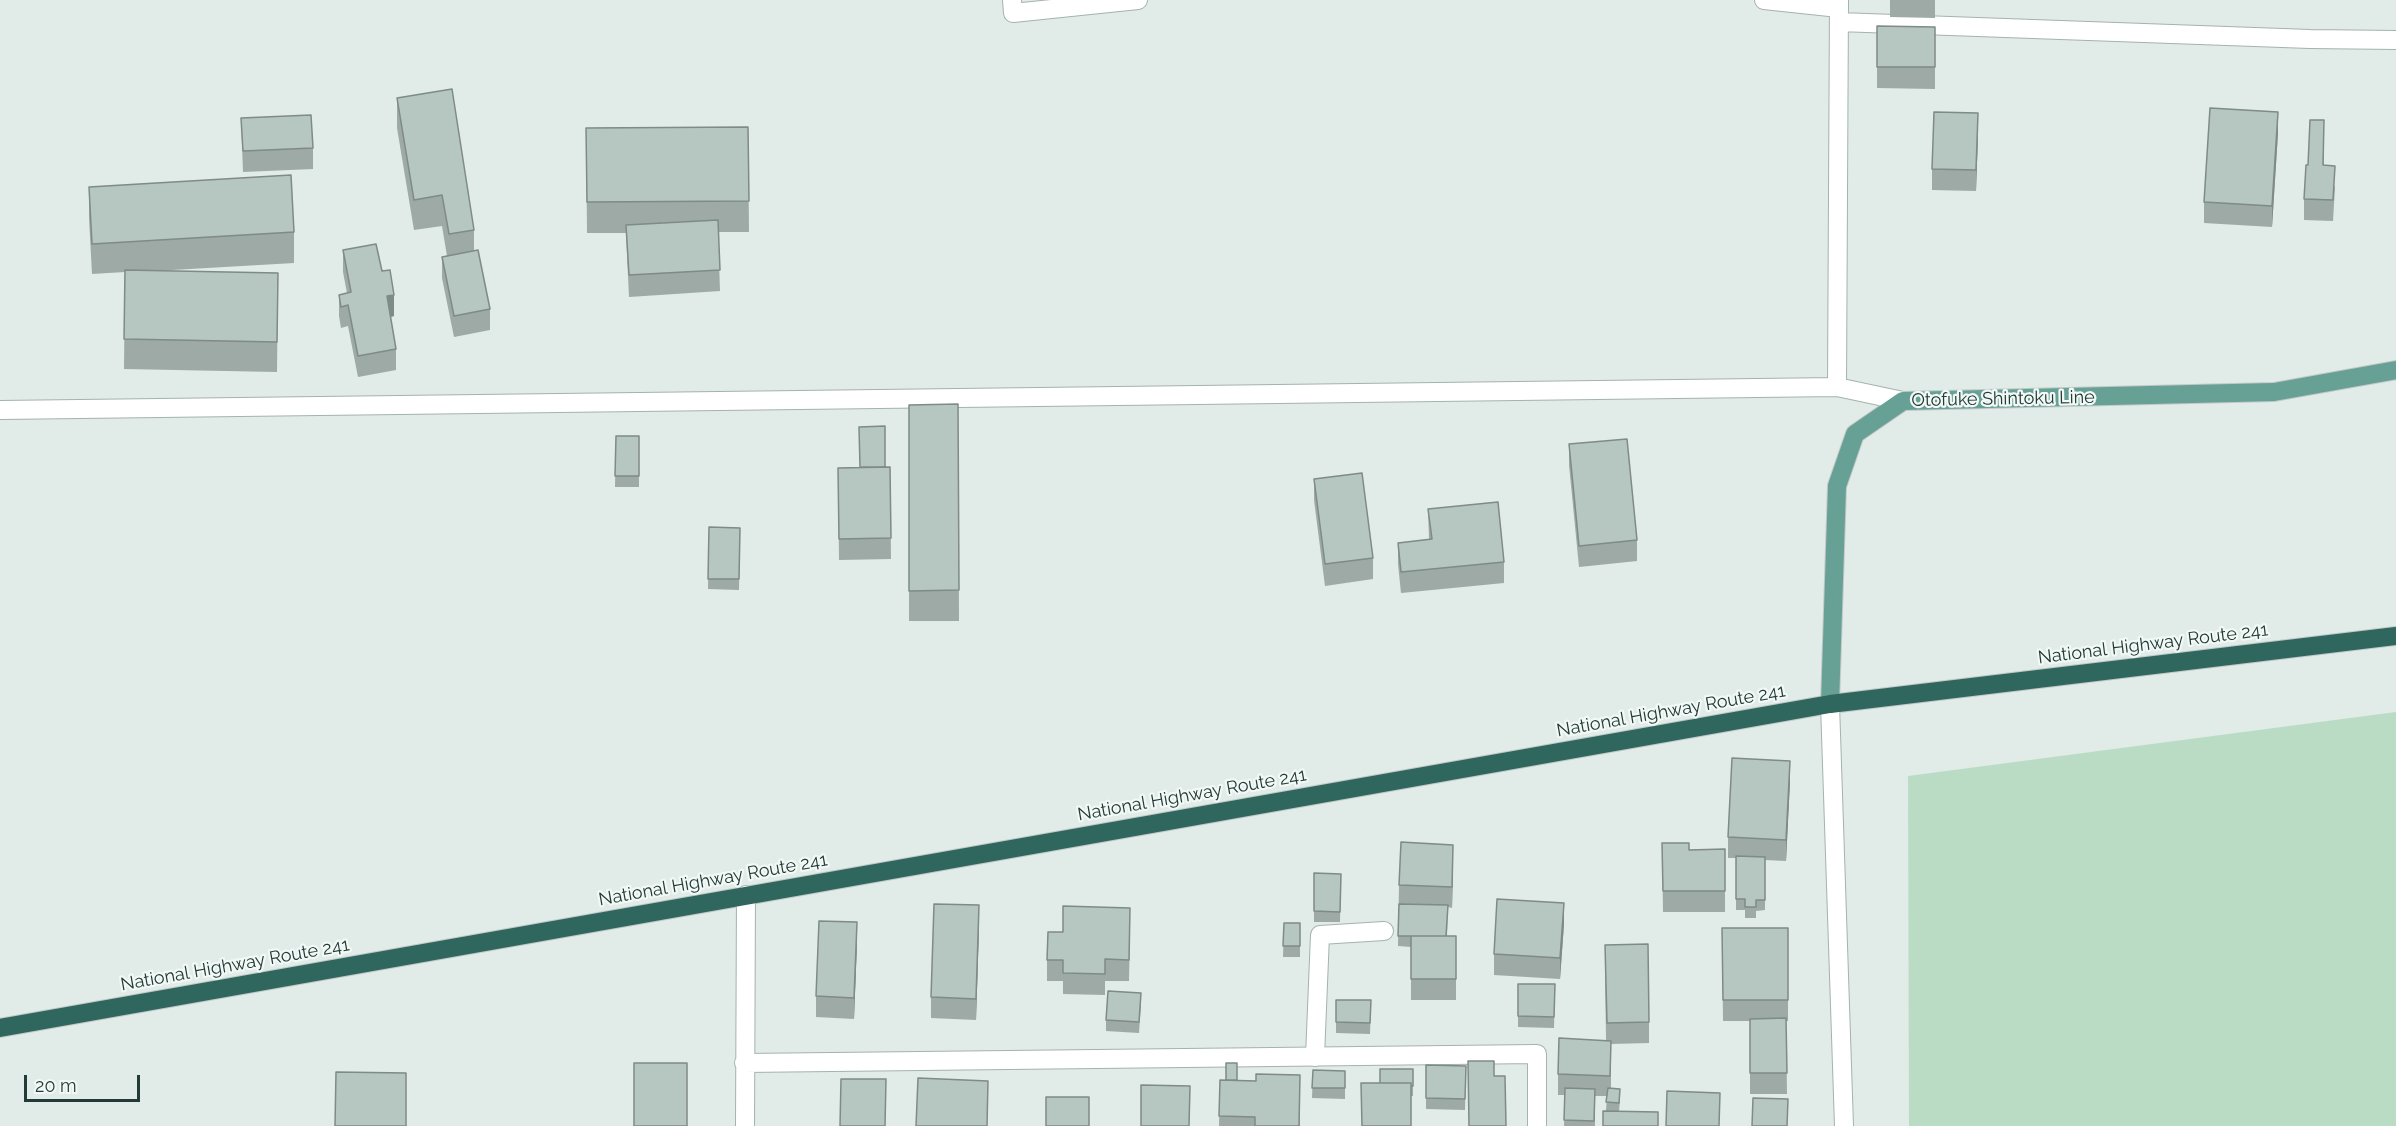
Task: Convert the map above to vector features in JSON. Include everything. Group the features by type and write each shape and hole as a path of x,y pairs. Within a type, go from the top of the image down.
{"highway":[{"name":"National Highway Route 241","path":"0,1028 1830,704 2396,636"}],"main road":[{"name":"Otofuke Shintoku Line","path":"1830,704 1837,486 1855,434 1903,401 2274,392 2396,370"}],"street":[{"path":"1012,0 1013,13 1138,0"},
{"path":"1764,0 1839,10 2310,39 2396,40"},
{"path":"1837,387 1839,10"},
{"path":"0,410 1837,387 1903,401"},
{"path":"1830,704 1844,1126"},
{"path":"745,1126 746,895"},
{"path":"1315,1057 1320,935 1384,932"},
{"path":"744,1063 1537,1054 1537,1126"}],"green space":[{"path":"2396,712 2396,1126 1909,1126 1908,776"}],"building":[{"path":"1877,26 1935,27 1935,67 1877,67"},
{"path":"452,89 474,230 449,234 442,195 414,200 397,98"},
{"path":"2210,108 2278,112 2272,206 2204,202"},
{"path":"1934,112 1978,113 1976,170 1932,169"},
{"path":"311,115 313,148 243,151 241,118"},
{"path":"2310,120 2324,120 2323,165 2335,166 2333,200 2304,199"},
{"path":"748,127 749,201 587,202 586,128"},
{"path":"291,175 294,232 92,244 89,187"},
{"path":"718,220 720,270 629,275 626,225"},
{"path":"376,244 382,271 390,270 394,295 387,296 396,349 358,356 348,305 341,307 339,295 351,292 343,250"},
{"path":"478,250 490,309 454,316 442,257"},
{"path":"125,270 278,273 277,342 124,339"},
{"path":"958,404 959,590 909,591 909,405"},
{"path":"885,426 885,467 860,467 859,427"},
{"path":"616,436 639,436 639,476 615,476"},
{"path":"1627,439 1637,540 1579,546 1569,444"},
{"path":"890,467 891,538 839,539 838,468"},
{"path":"1362,473 1373,558 1325,564 1314,479"},
{"path":"1498,502 1504,562 1401,572 1398,543 1432,539 1428,509"},
{"path":"709,527 740,528 739,579 708,579"},
{"path":"1732,758 1790,761 1786,840 1728,837"},
{"path":"1401,842 1453,845 1452,887 1399,885"},
{"path":"1662,843 1689,843 1689,850 1725,849 1725,891 1663,891"},
{"path":"1736,856 1765,857 1765,900 1756,900 1756,907 1745,907 1745,899 1736,899"},
{"path":"1314,873 1341,874 1340,912 1314,911"},
{"path":"1497,899 1564,903 1560,958 1494,954"},
{"path":"934,904 979,905 976,999 931,997"},
{"path":"1399,904 1448,905 1446,936 1398,936"},
{"path":"1063,906 1130,908 1129,960 1105,959 1105,974 1063,973 1063,960 1047,960 1048,932 1063,932"},
{"path":"819,921 857,922 854,998 816,996"},
{"path":"1284,923 1300,923 1300,946 1283,946"},
{"path":"1722,928 1788,928 1788,1000 1723,1000"},
{"path":"1411,936 1456,936 1456,979 1411,979"},
{"path":"1648,944 1649,1022 1607,1023 1605,945"},
{"path":"1518,984 1555,984 1554,1017 1518,1016"},
{"path":"1108,991 1141,993 1139,1022 1106,1020"},
{"path":"1336,1000 1371,1000 1370,1023 1336,1022"},
{"path":"1786,1018 1787,1073 1750,1073 1750,1019"},
{"path":"1559,1038 1611,1041 1610,1076 1558,1074"},
{"path":"1468,1061 1494,1061 1494,1076 1505,1076 1506,1126 1469,1126"},
{"path":"634,1063 687,1063 687,1126 634,1126"},
{"path":"1226,1063 1237,1063 1237,1080 1226,1080"},
{"path":"1426,1065 1466,1066 1465,1099 1426,1098"},
{"path":"1380,1069 1413,1069 1413,1086 1411,1083 1380,1083"},
{"path":"1313,1070 1345,1071 1345,1088 1312,1088"},
{"path":"336,1072 406,1073 406,1126 335,1126"},
{"path":"1256,1074 1300,1075 1299,1126 1255,1126 1255,1117 1219,1116 1220,1080 1256,1081"},
{"path":"918,1078 988,1081 987,1126 916,1126"},
{"path":"841,1079 886,1079 885,1126 840,1126"},
{"path":"1361,1083 1411,1083 1411,1126 1362,1126"},
{"path":"1141,1085 1190,1086 1189,1126 1141,1126"},
{"path":"1565,1088 1595,1089 1594,1121 1564,1120"},
{"path":"1608,1088 1620,1089 1619,1103 1606,1102"},
{"path":"1667,1091 1720,1093 1719,1126 1666,1126"},
{"path":"1046,1097 1089,1097 1089,1126 1046,1126"},
{"path":"1753,1098 1788,1099 1787,1126 1752,1126"},
{"path":"1603,1111 1658,1112 1658,1126 1603,1126"}]}
